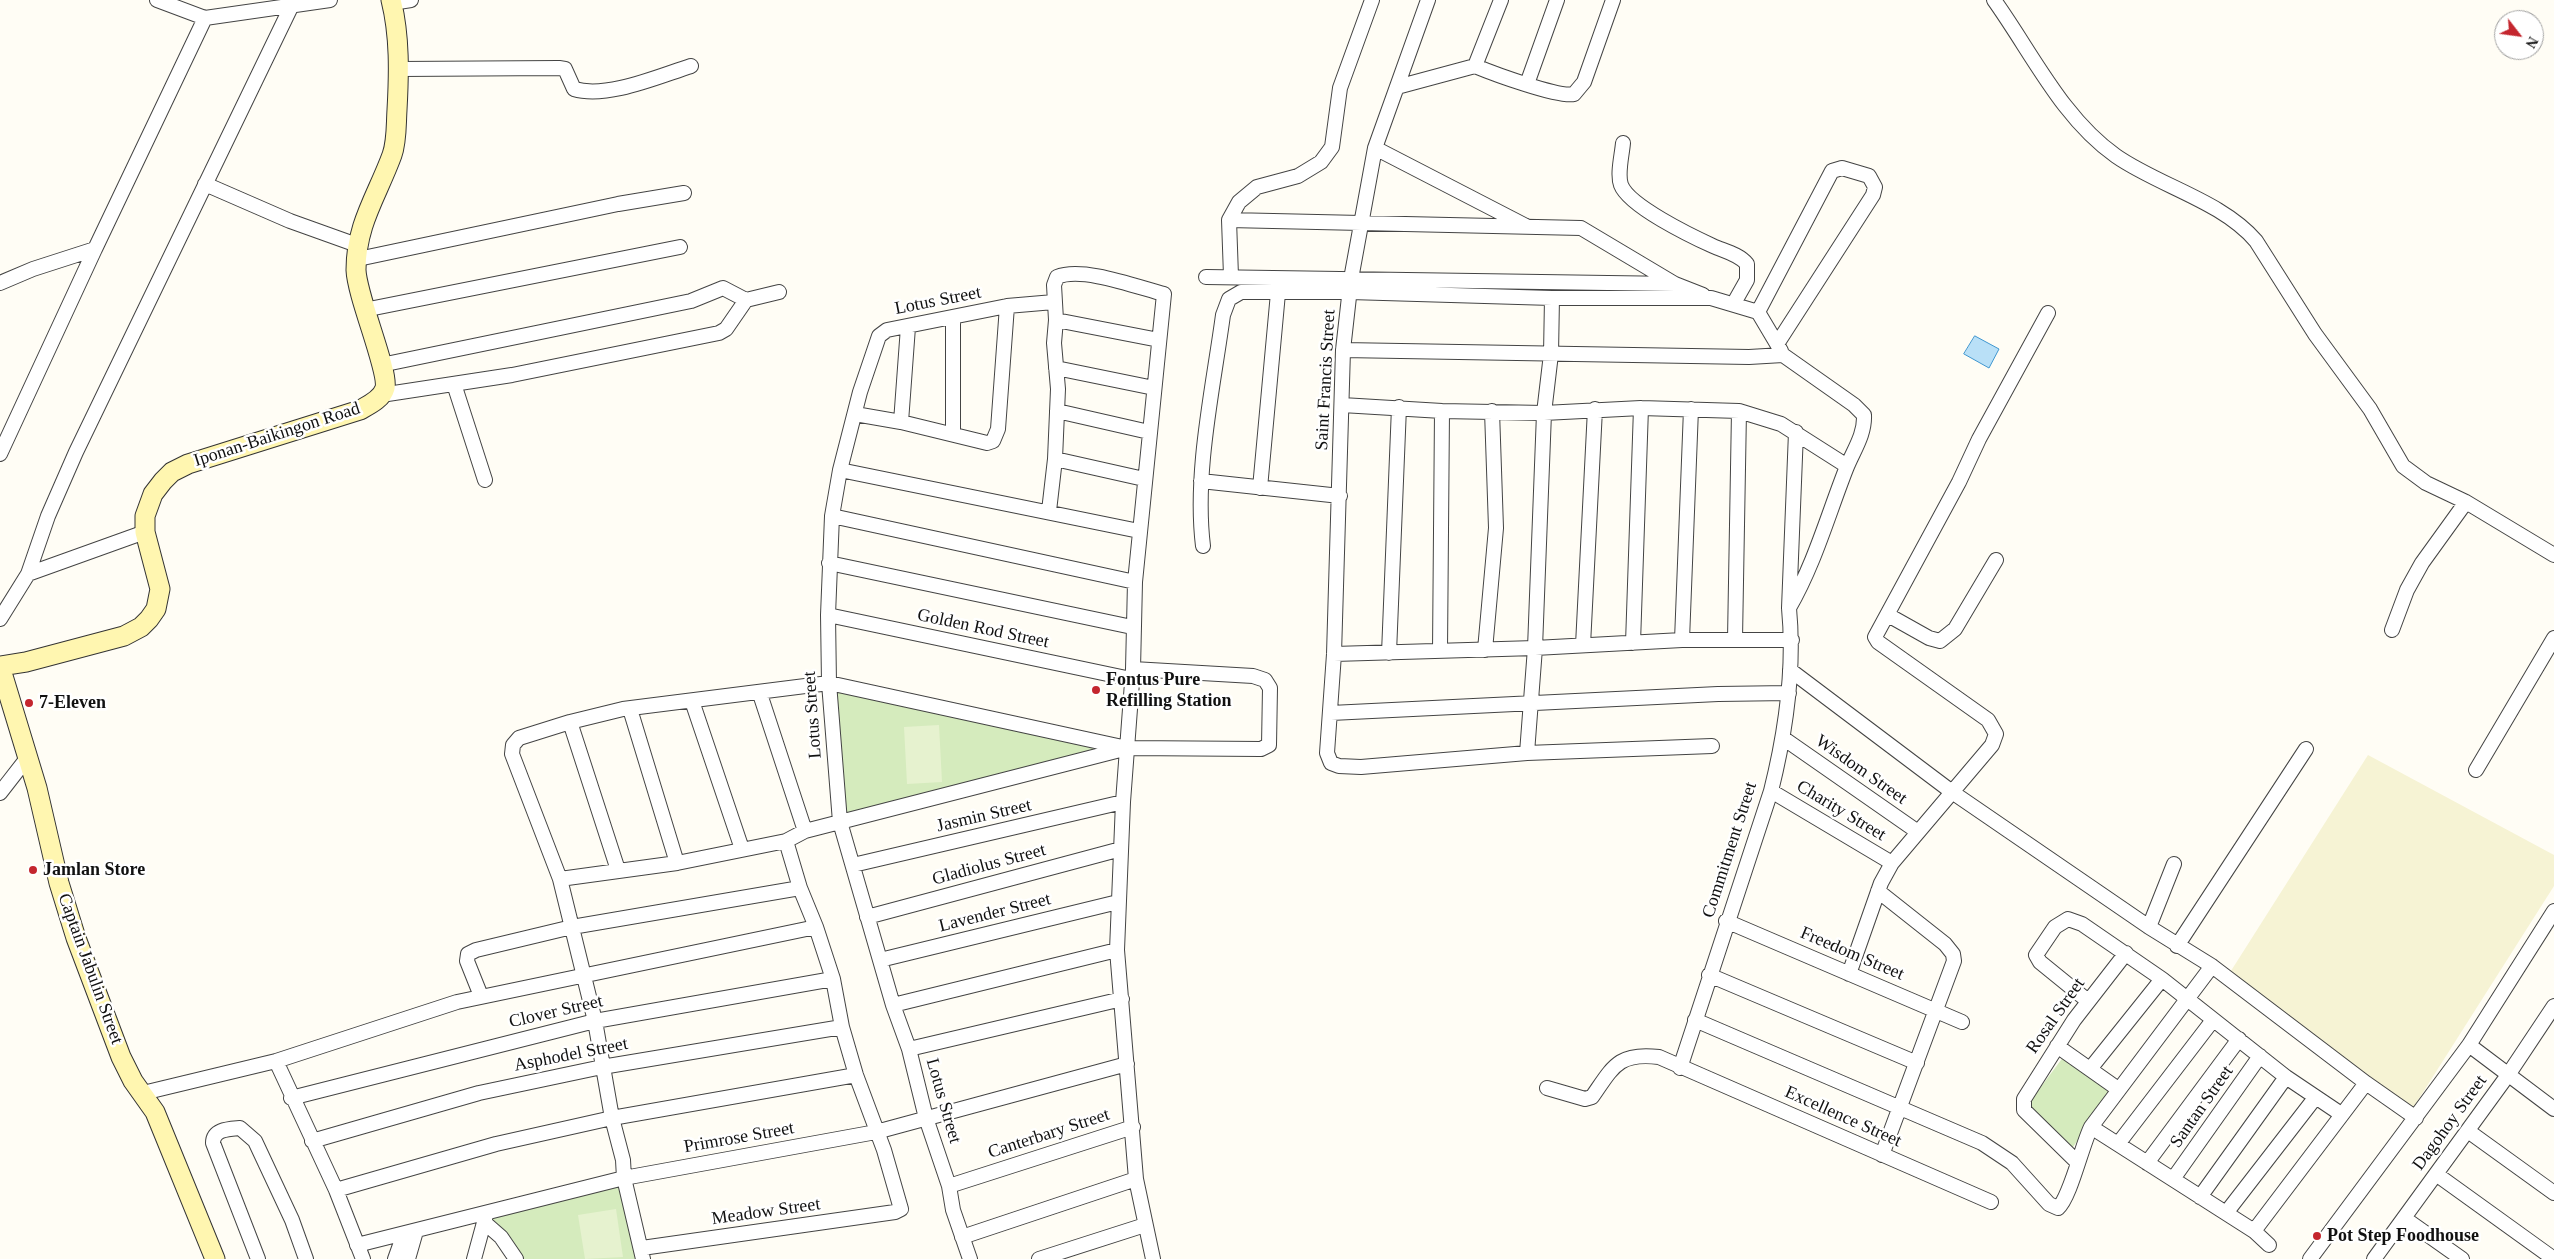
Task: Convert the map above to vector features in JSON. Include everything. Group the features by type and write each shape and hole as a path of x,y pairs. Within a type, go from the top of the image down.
{"street":[{"path":"157,0 205,18 330,0"},
{"path":"392,2 411,0"},
{"path":"1231,276 1229,220 1239,202 1257,187 1298,176 1321,162 1332,147 1340,88 1372,0"},
{"name":"Saint Francis Street","path":"1428,0 1375,148 1360,222 1351,286 1343,350 1334,654 1327,753 1331,763 1339,766 1361,767 1527,753"},
{"path":"1475,66 1501,0"},
{"path":"1527,84 1557,0"},
{"path":"1397,87 1475,66 1527,84 1560,93 1574,94 1584,82 1613,0"},
{"path":"1994,0 2040,69 2087,132 2130,165 2221,213 2247,230 2256,241 2315,334 2370,409 2403,466 2426,483 2466,502 2554,555"},
{"name":"Iponan-Baikingon Road","path":"0,666 26,662 124,636 145,623 156,609 160,589 145,532 145,516 153,494 172,472 188,464 360,410 381,395 385,383 364,310 356,270 364,218 393,153 396,134 400,70 392,2"},
{"path":"0,619 28,574 48,516 76,452 291,7"},
{"path":"0,454 205,18"},
{"path":"400,70 559,68 565,69 574,89 592,91 634,84 691,66"},
{"path":"1623,143 1620,183 1625,193 1635,203 1691,236 1736,255 1747,264 1746,280 1734,303"},
{"path":"1375,148 1530,228"},
{"path":"1343,350 1749,357 1780,349 1873,195 1875,187 1869,176 1842,168 1832,171 1758,312"},
{"path":"205,184 358,252 684,193"},
{"path":"1229,220 1581,228 1675,284 1711,298 1734,303 1758,312 1780,349 1864,415 1865,427 1847,466 1801,587 1789,608"},
{"path":"364,310 680,246"},
{"path":"0,283 33,269 95,249"},
{"path":"1048,511 1055,459 1057,411 1054,343 1056,320 1054,302 1057,277 1064,274 1088,276 1164,294 1135,582 1117,950 1136,1179 1153,1259"},
{"path":"1206,277 1231,276 1351,286 1552,298 1711,298"},
{"path":"1203,546 1200,517 1201,481 1225,307 1228,299 1241,292 1278,294 1351,286 1675,284"},
{"path":"381,365 682,303 723,288 746,300"},
{"path":"381,395 512,375 719,333 726,329 746,300 778,292"},
{"path":"1260,488 1278,294"},
{"path":"1552,298 1550,354 1544,413 1535,648 1527,753 1712,746"},
{"name":"Lotus Street","path":"970,1259 953,1210 949,1186 926,1118 909,1049 893,1005 840,822 829,683 828,614 832,516 840,470 879,336 887,330 1007,306 1054,302"},
{"path":"855,414 901,422 987,443 993,441 997,436 1007,306"},
{"path":"1849,974 1878,891 1892,863 1992,745 1995,739 1995,729 1988,720 1878,642 1875,638 1876,632 1888,615 1907,574 1959,482 1979,438 2048,313"},
{"path":"952,318 953,434"},
{"path":"1056,320 1159,340"},
{"path":"901,422 908,327"},
{"path":"1056,368 1154,388"},
{"path":"454,384 485,480"},
{"path":"1342,405 1399,406 1442,411 1544,413 1641,408 1739,411 1772,419 1796,432 1847,466"},
{"path":"1390,652 1399,406"},
{"path":"1633,643 1641,408"},
{"path":"1584,645 1594,409"},
{"path":"1682,640 1691,409"},
{"path":"1057,411 1149,432"},
{"path":"1440,650 1442,411"},
{"path":"1485,650 1496,528 1492,411"},
{"path":"1735,639 1739,411"},
{"name":"Commitment Street","path":"1680,1068 1726,920 1771,790 1784,738 1792,640 1789,608 1796,432"},
{"path":"1055,459 1144,479"},
{"path":"840,470 1139,531"},
{"path":"1201,481 1340,496"},
{"path":"2392,630 2407,590 2422,563 2466,502"},
{"path":"832,516 1135,582"},
{"path":"28,574 145,532"},
{"path":"1888,615 1929,638 1940,641 1954,628 1996,560"},
{"path":"829,563 1132,627"},
{"name":"Golden Rod Street","path":"828,614 1132,674 1253,676 1265,680 1270,688 1270,740 1268,745 1261,749 1127,748"},
{"path":"2476,770 2554,638"},
{"path":"1334,654 1535,648 1682,640 1792,640"},
{"name":"Captain Jabulin Street","path":"0,666 28,757 59,883 76,938 121,1057 134,1081 155,1112 214,1259"},
{"path":"1790,670 1952,792 2176,946 2212,966 2366,1083 2416,1118"},
{"path":"642,1254 624,1178 623,1160 612,1118 595,1021 560,879 512,754 514,745 519,738 570,722 630,709 760,694 829,683 1127,748"},
{"path":"1331,713 1718,694 1788,693"},
{"path":"760,694 805,831"},
{"path":"692,701 742,849"},
{"path":"630,709 677,863"},
{"path":"570,722 618,870"},
{"name":"Wisdom Street","path":"1784,738 1918,832"},
{"path":"560,879 677,863 786,841 805,831 1127,748"},
{"path":"2176,946 2306,749"},
{"path":"0,793 28,757"},
{"name":"Charity Street","path":"1771,790 1892,863"},
{"name":"Jasmin Street","path":"853,865 1123,802"},
{"path":"786,841 800,888 816,927 832,979 842,1027 856,1075 876,1132"},
{"name":"Gladiolus Street","path":"867,917 1121,849"},
{"path":"2149,927 2174,864"},
{"path":"481,996 467,961 468,954 476,950 572,927 800,888"},
{"path":"1878,891 1945,944 1953,954 1952,969 1882,1155"},
{"name":"Lavender Street","path":"880,960 1118,902"},
{"path":"2310,1259 2469,1045 2554,911"},
{"name":"Freedom Street","path":"1726,920 1962,1022"},
{"path":"2088,1001 2040,962 2036,955 2039,947 2056,927 2068,920 2082,924 2126,953 2162,979 2186,1000 2286,1077 2340,1114"},
{"path":"143,1094 276,1061 481,996 816,927"},
{"path":"893,1005 1117,950"},
{"name":"Rosal Street","path":"2077,1162 2028,1114 2023,1104 2027,1093 2057,1046 2088,1001 2126,953"},
{"path":"1695,1020 1901,1107 1994,1149 2012,1163 2053,1207 2058,1208 2065,1199 2091,1127 2212,966"},
{"path":"1709,975 1917,1063"},
{"name":"Clover Street","path":"291,1098 595,1021 832,979"},
{"path":"2090,1069 2162,979"},
{"path":"909,1049 1122,1000"},
{"name":"Dagohoy Street","path":"2376,1258 2508,1075 2550,1022 2554,1006"},
{"path":"2118,1144 2213,1020"},
{"name":"Asphodel Street","path":"312,1141 479,1093 602,1067 842,1027"},
{"path":"2147,1163 2239,1039"},
{"path":"2469,1045 2554,1109"},
{"path":"2057,1046 2118,1089"},
{"name":"Excellence Street","path":"1547,1088 1585,1099 1592,1097 1607,1072 1631,1056 1659,1057 1680,1068 1991,1202"},
{"name":"Santan Street","path":"2173,1179 2260,1056"},
{"path":"276,1061 291,1098 336,1190 363,1259"},
{"name":"Primrose Street","path":"358,1245 486,1218 624,1178 876,1132 1127,1064"},
{"path":"336,1190 496,1144 612,1118 856,1075"},
{"path":"2200,1197 2286,1077"},
{"path":"2254,1231 2340,1114 2366,1083"},
{"path":"2226,1213 2315,1098"},
{"name":"Canterbary Street","path":"949,1186 1133,1127"},
{"path":"2091,1127 2254,1231 2269,1245"},
{"path":"258,1259 213,1143 213,1137 227,1129 240,1128 255,1141 292,1220 304,1258"},
{"path":"2468,1131 2554,1193"},
{"name":"Meadow Street","path":"642,1254 900,1211 902,1205 876,1132"},
{"path":"2436,1174 2554,1258"},
{"path":"962,1236 1136,1179"},
{"path":"474,1259 486,1218"},
{"path":"486,1218 516,1259"},
{"path":"2404,1218 2462,1259"},
{"path":"1039,1259 1145,1225"},
{"path":"395,1259 410,1233"},
{"path":"408,1259 410,1233"}],"shaded area":[{"path":"2368,755 2554,855 2554,886 2413,1108 2229,974"}],"green space":[{"path":"835,690 1103,748 844,816"},
{"path":"939,725 942,782 907,784 904,727"},
{"path":"2064,1056 2110,1093 2071,1150 2025,1108"},
{"path":"622,1182 643,1259 522,1259 490,1223 491,1216"},
{"path":"616,1209 623,1257 585,1259 578,1215"}],"water":[{"path":"1975,336 1999,349 1989,368 1964,354"}],"place":[{"name":"Fontus Pure Refilling Station","path":"1096,690"},
{"name":"7-Eleven","path":"29,703"},
{"name":"Jamlan Store","path":"33,870"},
{"name":"Pot Step Foodhouse","path":"2317,1236"}]}
